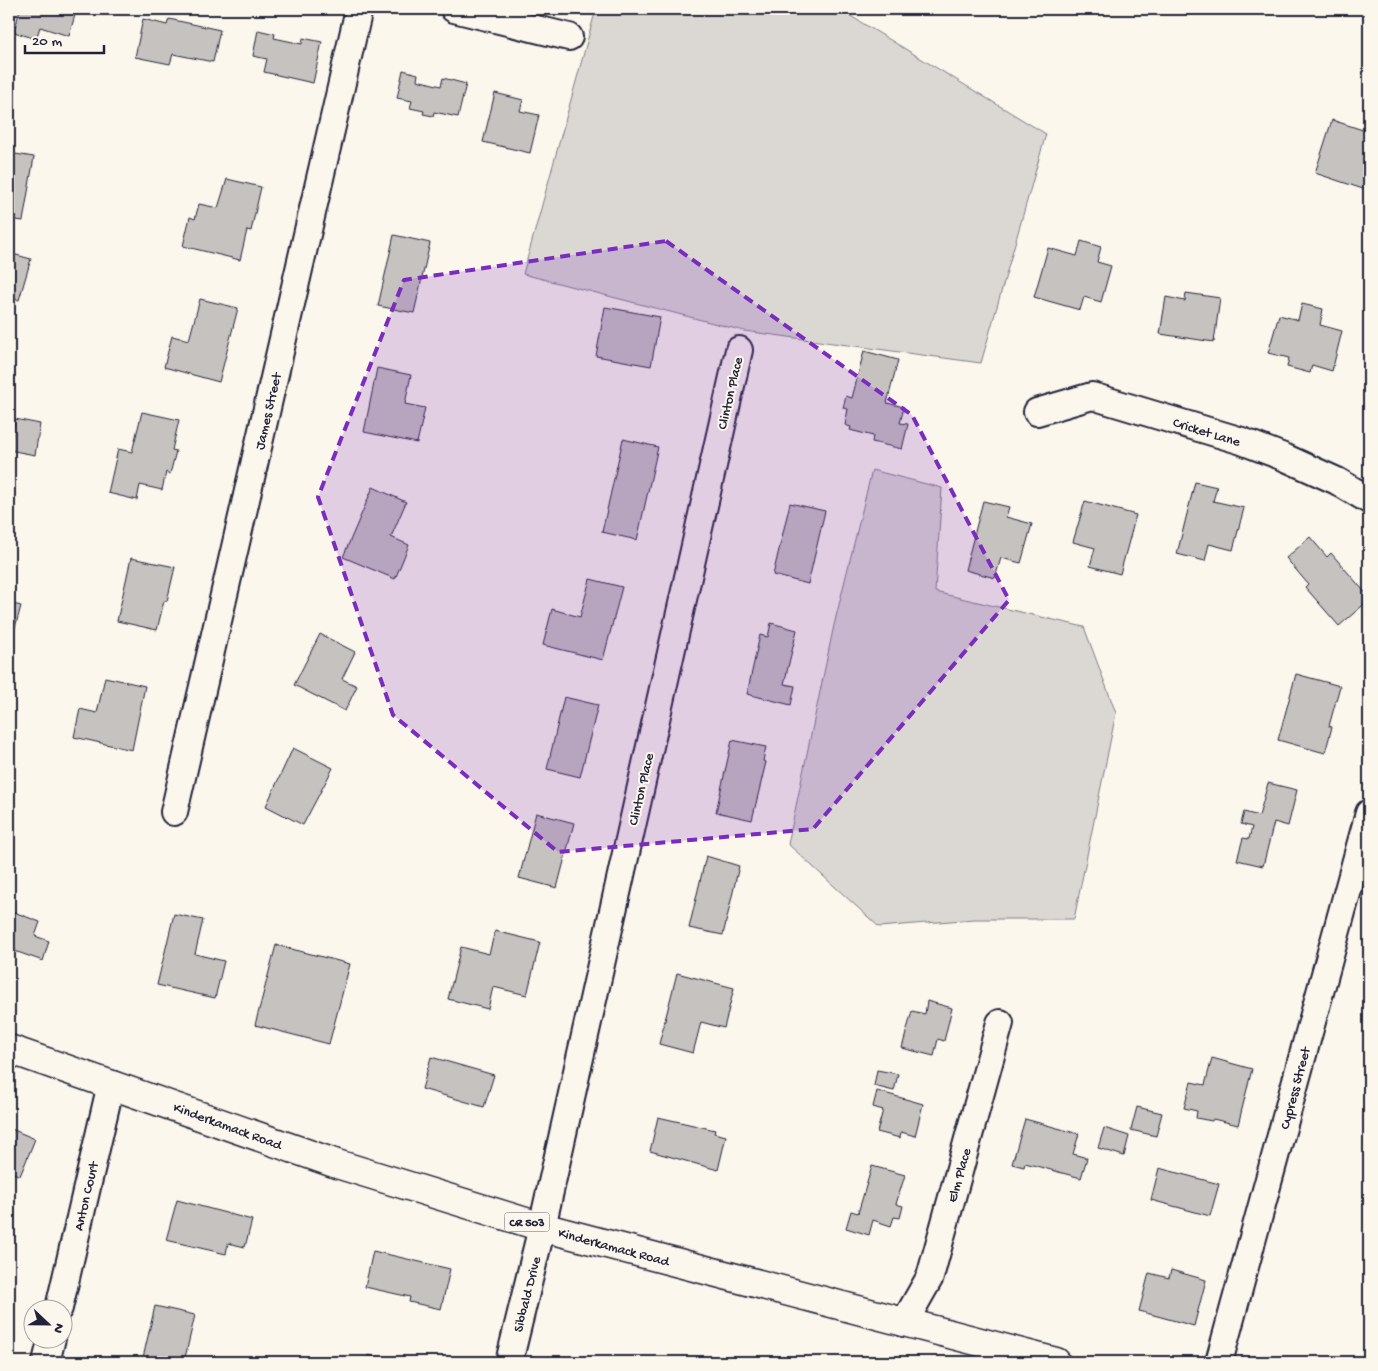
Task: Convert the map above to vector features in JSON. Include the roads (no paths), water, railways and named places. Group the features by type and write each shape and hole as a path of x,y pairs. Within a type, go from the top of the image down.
{"main road":[{"name":"Kinderkamack Road","path":"9,1049 337,1164 542,1227 1056,1362"}],"street":[{"name":"James Street","path":"174,812 359,9"},
{"path":"454,9 570,38"},
{"name":"Clinton Place","path":"542,1227 739,350"},
{"name":"Cricket Lane","path":"1038,412 1092,396 1242,441 1337,481 1369,500"},
{"name":"Cypress Street","path":"1219,1362 1369,813"},
{"name":"Elm Place","path":"904,1323 930,1277 1000,1023"},
{"name":"Anton Court","path":"61,1298 111,1084"},
{"name":"Sibbald Drive","path":"509,1362 542,1227"},
{"path":"46,1362 50,1348"}]}
